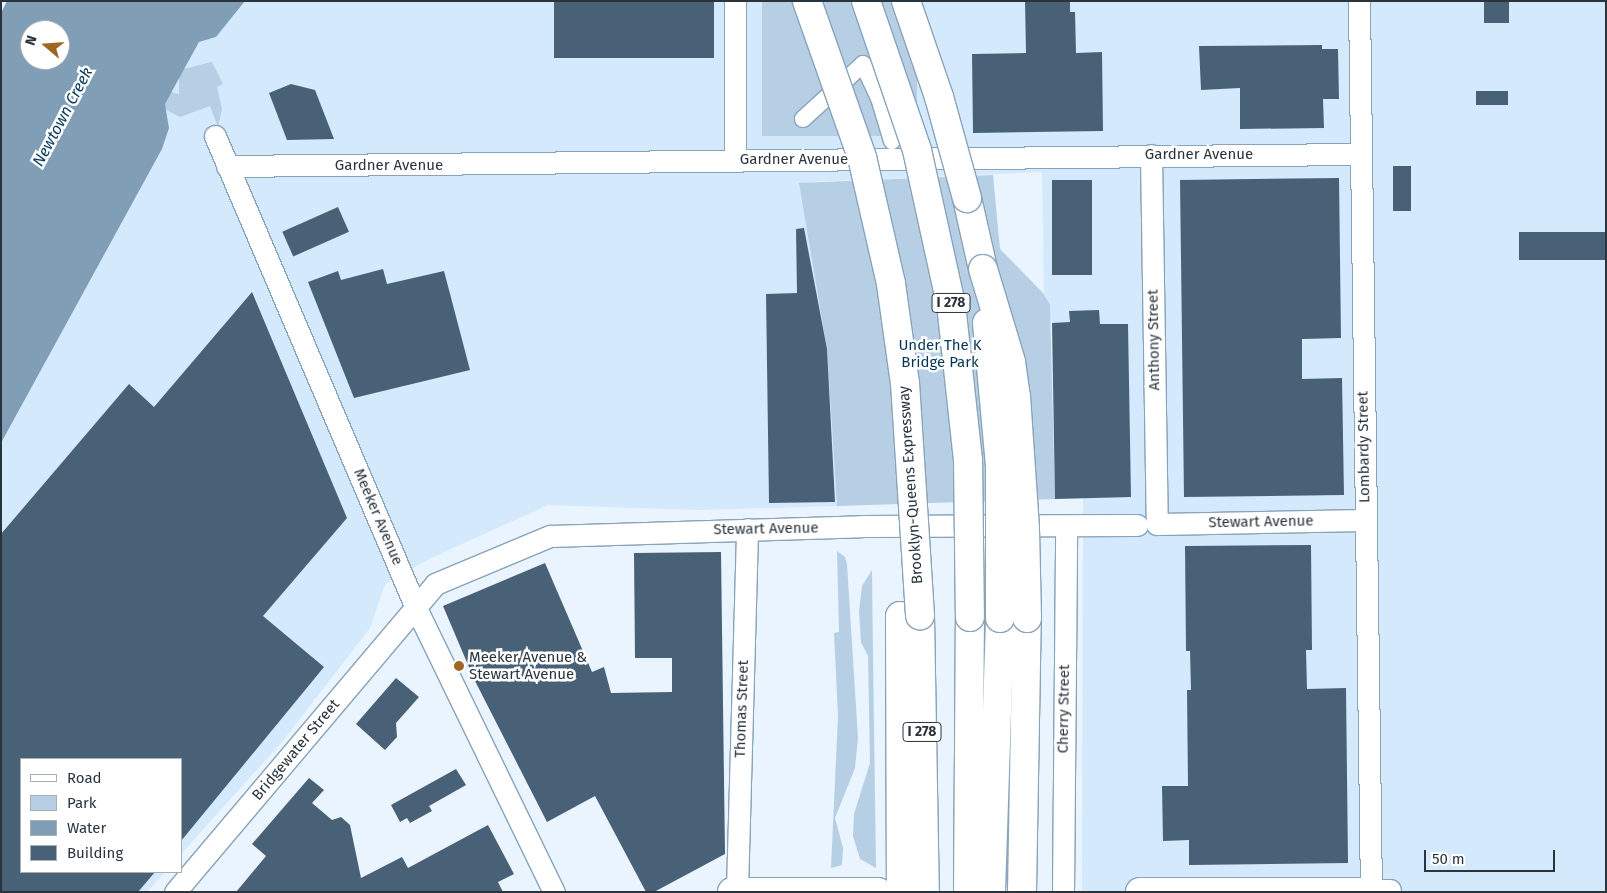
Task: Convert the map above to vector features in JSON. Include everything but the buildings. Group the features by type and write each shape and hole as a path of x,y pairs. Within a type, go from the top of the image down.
{"main road":[{"name":"Brooklyn-Queens Expressway","path":"807,1 848,112 878,218 898,318 910,444 913,848 926,892"},
{"name":"I 278","path":"866,1 917,150 951,304 967,451 970,617 980,846 991,892"},
{"name":"I 278","path":"906,1 950,131 983,269 1000,459 1000,618 980,846 968,892"},
{"path":"983,269 1013,379 1023,494 1027,618 1022,892"},
{"path":"901,892 913,848"},
{"path":"734,891 878,892"},
{"path":"1140,892 1377,891"}],"street":[{"path":"735,1 735,160"},
{"name":"Lombardy Street","path":"1359,1 1365,520 1377,891"},
{"path":"803,118 863,64 879,98 892,141"},
{"path":"941,77 943,158"},
{"name":"Meeker Avenue","path":"215,136 416,608 554,892"},
{"name":"Gardner Avenue","path":"228,166 1360,154"},
{"name":"Anthony Street","path":"1147,525 1151,155"},
{"name":"Stewart Avenue","path":"416,608 435,584 550,536 747,529 1147,525 1365,520"},
{"name":"Cherry Street","path":"1063,892 1066,526"},
{"name":"Thomas Street","path":"734,891 747,529"},
{"name":"Bridgewater Street","path":"175,892 416,608"}],"shaded area":[{"path":"245,1 1606,1 1606,892 1082,892 1083,498 1055,499 1052,323 1044,297 1042,172 810,182 827,349 837,506 699,510 548,505 429,559 385,584 370,628 282,742 182,853 182,758 20,758 20,873 164,873 147,892 1,892 1,443 162,149 169,128 165,104 199,42 216,37"}],"green space":[{"path":"762,1 917,1 917,136 762,136"},
{"path":"212,62 223,84 217,87 222,109 218,127 210,106 180,117 155,104 164,90 179,94 179,70"},
{"name":"Under The K Bridge Park","path":"993,175 1000,249 1043,293 1050,305 1055,499 837,506 827,349 799,183"},
{"path":"837,551 845,557 847,564 858,738 855,768 835,818 843,848 842,865 831,868 838,716 834,633 839,632"},
{"path":"872,570 876,868 860,859 853,836 854,814 870,763 868,656 861,642 859,611 862,586"}],"water":[{"name":"Newtown Creek","path":"7,1 245,1 216,37 199,42 165,104 169,128 162,149 1,443 1,13"}],"place":[{"name":"Meeker Avenue & Stewart Avenue","path":"459,666"}]}
